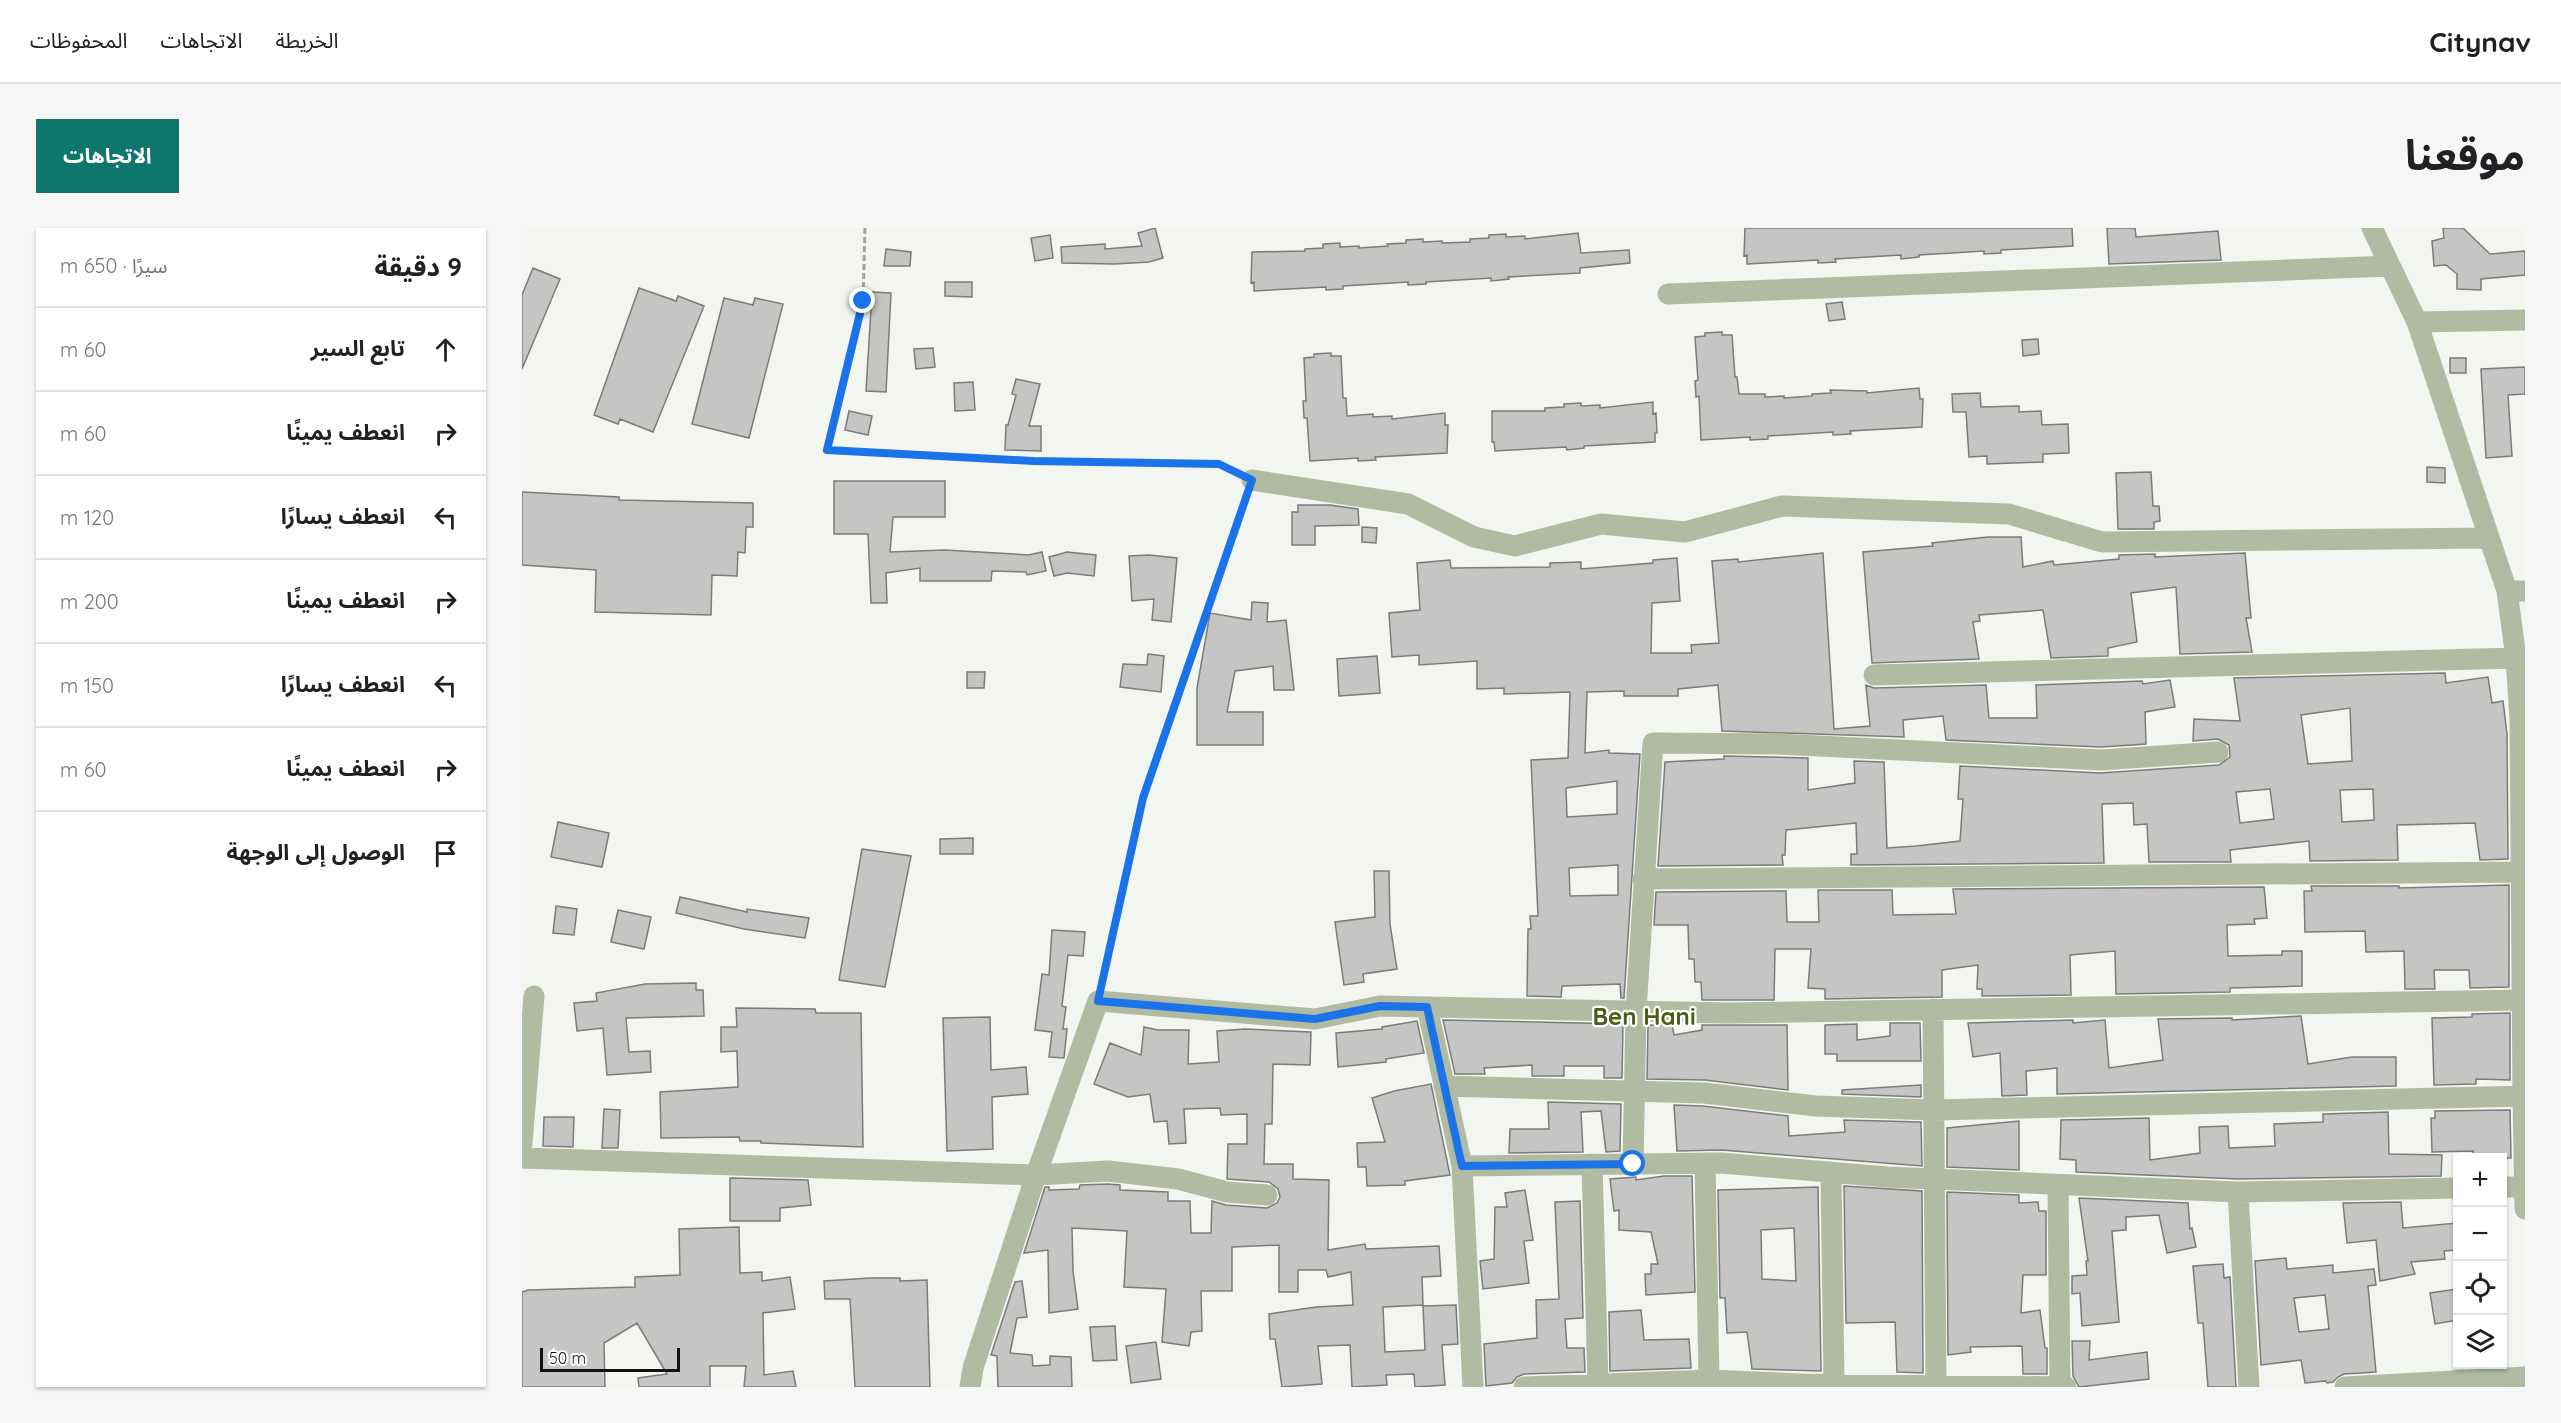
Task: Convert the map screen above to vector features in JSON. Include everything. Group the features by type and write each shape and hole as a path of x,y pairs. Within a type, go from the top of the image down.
{"street":[{"path":"2372,228 2417,322 2489,538 2516,591 2516,658 2523,824 2524,970 2523,1096 2513,1187 2525,1209"},
{"path":"1668,294 2390,266"},
{"path":"2417,322 2525,320"},
{"path":"1252,480 1408,504 1474,537 1515,546 1601,524 1685,531 1782,506 2009,514 2102,542 2489,538"},
{"path":"1874,675 2516,658"},
{"path":"1633,1164 1636,1011 1653,744 1778,744 2101,760 2218,752"},
{"path":"1643,879 2522,872"},
{"path":"522,1144 534,996"},
{"path":"970,1387 973,1368 1036,1175 1098,1001 1315,1019 1380,1006 1730,1013 2523,1000"},
{"path":"1427,1007 1462,1166 1473,1387"},
{"path":"1933,1010 1936,1386"},
{"path":"1444,1086 1704,1093 1816,1106 1934,1110 2523,1096"},
{"path":"522,1158 1036,1175 1108,1171 1178,1179 1227,1192 1267,1196"},
{"path":"1462,1166 1706,1163 1934,1179 2238,1192 2453,1188"},
{"path":"1706,1163 1709,1380"},
{"path":"1592,1164 1598,1384"},
{"path":"1831,1172 1834,1384"},
{"path":"2058,1185 2060,1387"},
{"path":"2238,1192 2249,1387"},
{"path":"2345,1387 2525,1377"},
{"path":"1524,1387 1647,1385 1709,1380 2066,1387"}],"path":[{"path":"865,228 863,301 827,450 1033,461 1219,464 1252,480 1143,798 1098,1001"}],"building":[{"path":"1155,228 1163,258 1149,262 1115,264 1062,263 1061,247 1105,244 1105,249 1142,246 1138,233"},
{"path":"1745,228 2072,228 2073,246 2001,250 2001,253 1984,254 1984,251 1919,255 1919,257 1901,259 1901,255 1835,259 1836,262 1818,263 1818,260 1747,264 1747,255 1744,256"},
{"path":"2107,228 2135,228 2136,237 2218,231 2221,260 2109,264"},
{"path":"2443,228 2463,228 2490,254 2525,251 2525,275 2481,279 2481,290 2457,289 2457,274 2446,265 2434,266 2432,241 2444,238"},
{"path":"1578,233 1581,253 1629,250 1630,263 1580,268 1580,273 1508,277 1509,279 1491,281 1491,278 1408,285 1408,282 1343,286 1343,289 1326,290 1326,287 1254,291 1254,282 1251,283 1252,252 1305,251 1305,249 1323,248 1323,244 1340,243 1340,247 1359,246 1359,248 1406,243 1406,240 1423,239 1423,242 1442,241 1442,243 1470,242 1470,239 1489,238 1489,235 1525,236 1525,239"},
{"path":"1050,235 1053,258 1035,261 1031,238"},
{"path":"886,249 911,252 910,266 884,266"},
{"path":"533,268 560,279 522,369 522,295"},
{"path":"945,282 972,282 972,297 945,296"},
{"path":"639,288 676,301 678,296 704,306 653,432 620,419 618,424 594,415"},
{"path":"872,292 891,293 886,392 866,391"},
{"path":"724,298 753,305 755,298 783,304 749,438 692,424"},
{"path":"1842,302 1845,319 1829,321 1826,304"},
{"path":"1722,332 1722,335 1732,335 1735,377 1737,377 1739,394 1765,394 1765,397 1784,396 1784,398 1831,393 1830,390 1867,391 1867,393 1919,388 1920,399 1923,399 1922,427 1850,431 1851,434 1833,435 1833,432 1768,436 1768,439 1750,440 1750,437 1701,440 1699,396 1696,397 1695,381 1698,380 1695,337 1705,336 1705,333"},
{"path":"2038,339 2039,354 2023,356 2022,340"},
{"path":"933,348 935,367 916,369 914,349"},
{"path":"1331,353 1331,356 1341,356 1343,398 1346,398 1347,416 1373,414 1373,417 1392,416 1392,419 1445,413 1445,425 1448,425 1447,453 1375,457 1376,460 1358,461 1358,458 1310,461 1307,418 1304,418 1303,401 1306,401 1304,358 1314,357 1314,354"},
{"path":"2450,358 2466,358 2466,373 2450,373"},
{"path":"2525,367 2525,394 2508,395 2512,456 2486,458 2481,369"},
{"path":"1016,379 1040,384 1029,426 1041,426 1041,451 1005,450 1006,425 1008,425 1016,395 1012,394"},
{"path":"973,382 975,410 955,411 954,383"},
{"path":"1980,393 1981,407 2019,406 2019,412 2041,411 2042,425 2068,424 2069,453 2043,454 2043,462 1987,464 1987,456 1969,457 1966,412 1953,412 1952,394"},
{"path":"1653,402 1657,433 1655,433 1655,442 1584,446 1584,448 1567,450 1566,447 1495,451 1494,442 1492,442 1492,411 1545,411 1545,408 1581,403 1581,406 1600,405 1600,408"},
{"path":"849,411 872,416 868,435 845,430"},
{"path":"2427,467 2445,468 2445,483 2427,482"},
{"path":"2151,472 2153,506 2159,506 2160,521 2154,522 2154,529 2118,529 2116,473"},
{"path":"834,481 945,481 945,517 893,517 890,552 945,550 1029,555 1042,552 1046,571 1027,575 1026,572 992,571 991,581 920,581 920,568 886,573 887,603 871,603 868,534 834,534"},
{"path":"522,492 619,497 619,500 753,503 753,527 746,527 745,553 738,552 737,576 712,575 711,615 595,612 596,570 522,565"},
{"path":"1298,505 1330,505 1358,509 1359,525 1315,526 1315,545 1292,545 1292,512 1298,512"},
{"path":"1362,527 1377,528 1376,543 1362,542"},
{"path":"1988,537 2021,537 2023,567 2053,561 2054,565 2119,559 2119,555 2155,554 2155,557 2245,553 2251,618 2246,618 2252,652 2180,654 2176,587 2131,593 2137,642 2108,648 2108,656 2051,658 2043,610 1979,615 1980,621 1973,622 1979,659 1872,663 1863,552 1933,546 1932,543"},
{"path":"1067,552 1096,555 1094,576 1067,573 1054,576 1049,557"},
{"path":"1823,553 1834,729 1870,726 1866,685 1874,688 1986,685 1989,718 2037,718 2036,685 2142,681 2143,684 2170,680 2175,707 2145,712 2146,744 2101,747 1946,740 1943,716 1903,720 1904,737 1722,731 1718,685 1678,689 1678,696 1624,696 1624,691 1587,692 1585,753 1609,750 1609,753 1640,754 1624,998 1621,998 1620,984 1562,986 1561,997 1527,996 1528,929 1531,929 1530,916 1538,916 1531,760 1568,758 1570,692 1504,694 1504,688 1477,689 1477,661 1419,665 1419,655 1392,657 1389,613 1420,610 1417,563 1450,560 1451,568 1550,567 1550,563 1581,562 1581,569 1653,563 1653,560 1677,558 1680,601 1652,603 1651,653 1692,653 1691,645 1719,643 1712,561 1738,559 1738,562","holes":["1617,781 1617,814 1567,817 1566,788","1618,865 1618,895 1570,896 1569,868"]},
{"path":"1149,555 1177,558 1171,622 1152,620 1154,599 1132,601 1129,556"},
{"path":"1252,602 1268,603 1267,622 1286,620 1294,690 1274,690 1273,666 1235,671 1227,712 1263,712 1263,745 1197,745 1197,688 1210,613 1251,620"},
{"path":"1148,654 1164,656 1161,692 1120,687 1123,664 1147,665"},
{"path":"1377,656 1380,693 1339,696 1337,659"},
{"path":"967,672 985,672 984,688 967,688"},
{"path":"2445,673 2446,683 2488,677 2492,703 2503,701 2507,734 2508,859 2480,860 2475,823 2397,825 2398,860 2310,861 2309,841 2230,850 2231,862 2149,862 2147,824 2134,825 2133,803 2102,804 2104,863 1851,865 1851,854 1857,854 1856,823 1786,830 1785,855 1782,855 1783,865 1658,866 1665,762 1724,759 1724,756 1808,758 1808,790 1855,783 1854,761 1884,762 1887,848 1960,841 1963,799 1958,799 1960,766 2100,773 2219,765 2230,757 2229,745 2218,739 2193,741 2194,719 2240,721 2234,678","holes":["2350,708 2352,761 2308,764 2301,715","2270,789 2274,819 2240,823 2236,792","2373,789 2374,820 2342,822 2340,790"]},
{"path":"558,822 609,833 602,867 551,857"},
{"path":"973,838 973,854 940,854 940,839"},
{"path":"862,849 911,856 885,987 839,980"},
{"path":"1374,871 1389,871 1390,924 1397,969 1363,974 1364,982 1344,985 1335,922 1375,917"},
{"path":"2509,885 2509,987 2470,988 2469,970 2434,970 2435,989 2405,989 2404,951 2366,952 2365,931 2305,932 2304,891 2312,891 2311,886 2399,886 2399,888"},
{"path":"2264,887 2267,918 2254,919 2255,924 2227,925 2228,956 2282,955 2282,951 2302,951 2302,986 2230,988 2230,992 2116,994 2115,951 2070,955 2071,995 1982,996 1982,989 1977,989 1978,965 1942,970 1942,997 1825,999 1825,989 1808,988 1811,949 1775,949 1774,1000 1702,1000 1701,982 1695,982 1694,959 1689,959 1688,925 1654,925 1656,892 1786,891 1787,922 1819,922 1818,890 1892,890 1893,915 1956,914 1953,889"},
{"path":"680,897 747,912 747,909 809,918 805,938 744,929 676,913"},
{"path":"556,906 577,909 574,935 553,933"},
{"path":"618,910 651,917 644,949 611,942"},
{"path":"1052,930 1085,932 1083,956 1068,955 1062,1006 1066,1007 1063,1029 1067,1029 1064,1058 1049,1057 1052,1032 1035,1030 1042,974 1049,975"},
{"path":"696,983 696,990 703,990 704,1016 626,1018 629,1052 650,1051 651,1072 607,1075 603,1028 577,1031 574,1003 597,1001 596,993 645,984"},
{"path":"736,1008 815,1009 816,1013 861,1013 863,1147 761,1143 761,1141 740,1141 739,1137 661,1138 660,1092 738,1087 737,1051 721,1052 721,1027 737,1027"},
{"path":"2510,1013 2510,1080 2476,1079 2476,1084 2434,1085 2432,1018"},
{"path":"2301,1016 2308,1064 2352,1057 2396,1057 2396,1086 2057,1094 2057,1068 2026,1071 2027,1095 2002,1096 2000,1053 1973,1057 1968,1023 2073,1020 2073,1023 2105,1020 2109,1068 2163,1060 2158,1019 2232,1018 2232,1020"},
{"path":"990,1017 991,1070 1026,1067 1028,1094 992,1097 993,1149 947,1151 943,1018"},
{"path":"1443,1020 1623,1024 1622,1078 1604,1078 1604,1066 1564,1066 1564,1076 1532,1076 1532,1065 1484,1068 1485,1074 1455,1074"},
{"path":"1417,1021 1424,1053 1386,1059 1386,1062 1338,1067 1336,1033 1382,1029 1382,1027"},
{"path":"1890,1023 1920,1023 1921,1061 1837,1061 1837,1054 1825,1054 1825,1025 1857,1024 1857,1040 1890,1036"},
{"path":"1648,1025 1672,1025 1674,1035 1702,1030 1702,1025 1787,1025 1788,1090 1705,1080 1647,1079"},
{"path":"1144,1027 1158,1030 1189,1030 1188,1064 1219,1062 1217,1031 1245,1029 1311,1032 1310,1065 1273,1064 1272,1124 1265,1124 1264,1164 1293,1164 1293,1179 1329,1180 1328,1250 1365,1244 1366,1249 1439,1246 1441,1276 1422,1277 1423,1305 1383,1307 1385,1352 1425,1350 1423,1306 1456,1305 1458,1344 1442,1345 1445,1385 1415,1387 1414,1374 1386,1375 1387,1385 1352,1387 1350,1345 1318,1346 1322,1384 1282,1387 1275,1339 1270,1339 1269,1314 1316,1307 1353,1305 1351,1272 1328,1277 1326,1270 1298,1270 1298,1292 1279,1292 1279,1245 1232,1247 1232,1291 1201,1291 1202,1331 1191,1332 1189,1346 1162,1342 1166,1289 1124,1287 1127,1231 1072,1228 1073,1271 1078,1309 1049,1313 1048,1250 1024,1253 1045,1187 1049,1187 1049,1190 1079,1189 1080,1185 1108,1184 1120,1185 1120,1190 1168,1192 1168,1201 1190,1201 1191,1233 1211,1233 1212,1201 1226,1205 1267,1208 1277,1203 1280,1197 1278,1189 1269,1182 1227,1179 1228,1144 1247,1144 1247,1114 1221,1115 1220,1108 1184,1109 1186,1143 1169,1144 1167,1121 1154,1122 1150,1094 1128,1097 1094,1084 1110,1043 1141,1055"},
{"path":"1431,1084 1450,1175 1405,1181 1405,1185 1367,1186 1366,1167 1358,1167 1357,1143 1385,1142 1372,1098"},
{"path":"1921,1085 1921,1097 1842,1094 1842,1090"},
{"path":"1548,1102 1621,1104 1620,1151 1606,1152 1601,1111 1581,1112 1583,1152 1509,1153 1510,1129 1549,1129"},
{"path":"1674,1105 1788,1116 1789,1136 1845,1132 1844,1120 1921,1122 1922,1166 1722,1150 1677,1151"},
{"path":"604,1109 620,1110 618,1148 602,1148"},
{"path":"2510,1110 2511,1158 2507,1158 2507,1153 2432,1152 2431,1118 2435,1118 2435,1111"},
{"path":"2388,1112 2389,1154 2442,1155 2441,1176 2238,1179 2076,1172 2076,1160 2060,1159 2061,1120 2149,1118 2150,1160 2200,1153 2199,1127 2228,1126 2229,1148 2275,1146 2274,1124 2323,1122 2323,1114"},
{"path":"544,1117 574,1117 573,1147 543,1146"},
{"path":"2019,1121 2019,1170 1947,1167 1947,1128"},
{"path":"1664,1176 1692,1176 1695,1292 1646,1295 1645,1274 1651,1274 1651,1264 1658,1264 1651,1232 1619,1230 1619,1210 1614,1211 1610,1179 1636,1177 1636,1180"},
{"path":"730,1178 808,1180 811,1205 780,1208 780,1221 730,1221"},
{"path":"1844,1186 1922,1191 1923,1373 1897,1372 1895,1322 1846,1323"},
{"path":"1818,1187 1821,1371 1752,1369 1747,1332 1727,1333 1725,1298 1720,1298 1718,1190","holes":["1794,1228 1796,1281 1762,1279 1761,1230"]},
{"path":"1525,1190 1533,1240 1524,1241 1529,1283 1483,1289 1480,1261 1494,1259 1495,1207 1507,1207 1505,1193"},
{"path":"1947,1192 2019,1195 2019,1203 2038,1202 2039,1211 2046,1211 2046,1275 2023,1275 2021,1313 2040,1310 2045,1348 2047,1348 2047,1374 2023,1374 2022,1346 1970,1347 1971,1352 1948,1355"},
{"path":"2079,1198 2188,1203 2190,1229 2192,1228 2196,1247 2167,1253 2159,1215 2126,1217 2126,1230 2112,1231 2119,1322 2082,1326 2080,1293 2072,1294 2072,1276 2087,1275 2086,1261 2088,1261"},
{"path":"1580,1201 1583,1318 1565,1319 1567,1348 1584,1348 1585,1372 1524,1374 1512,1383 1486,1386 1484,1344 1537,1338 1536,1300 1559,1299 1555,1202"},
{"path":"2401,1202 2403,1228 2453,1223 2453,1250 2444,1251 2445,1259 2411,1262 2415,1274 2380,1281 2376,1240 2347,1243 2343,1203"},
{"path":"739,1227 740,1273 762,1272 762,1281 790,1277 795,1309 763,1313 764,1375 793,1371 796,1387 744,1387 746,1366 710,1366 710,1387 639,1387 638,1378 667,1374 637,1323 604,1343 605,1387 522,1387 522,1292 635,1287 635,1277 680,1275 679,1229"},
{"path":"2286,1258 2287,1269 2333,1265 2333,1273 2374,1269 2376,1285 2368,1286 2376,1372 2344,1374 2333,1382 2327,1383 2326,1381 2305,1383 2301,1360 2261,1365 2255,1261","holes":["2325,1295 2329,1329 2299,1332 2294,1298"]},
{"path":"2223,1264 2224,1278 2230,1277 2236,1387 2208,1387 2203,1323 2198,1323 2193,1266"},
{"path":"900,1278 900,1281 927,1280 930,1387 855,1387 850,1299 825,1299 824,1281"},
{"path":"1022,1281 1027,1317 1017,1318 1010,1353 1032,1355 1033,1366 1050,1365 1050,1356 1071,1357 1072,1387 998,1387 997,1356 991,1355 1015,1282"},
{"path":"2453,1290 2453,1321 2435,1324 2430,1293"},
{"path":"1641,1310 1644,1340 1689,1339 1691,1368 1610,1371 1609,1312"},
{"path":"1115,1326 1117,1360 1093,1361 1090,1327"},
{"path":"2072,1341 2090,1341 2089,1360 2147,1352 2149,1379 2079,1387 2073,1376"},
{"path":"1156,1342 1161,1379 1131,1383 1126,1346"}],"district":[{"name":"Ben Hani","path":"1644,1016"}],"route":[{"path":"863,301 827,450 1033,461 1219,464 1252,480 1143,798 1098,1001 1315,1019 1380,1006 1427,1007 1462,1166 1633,1164"}]}
